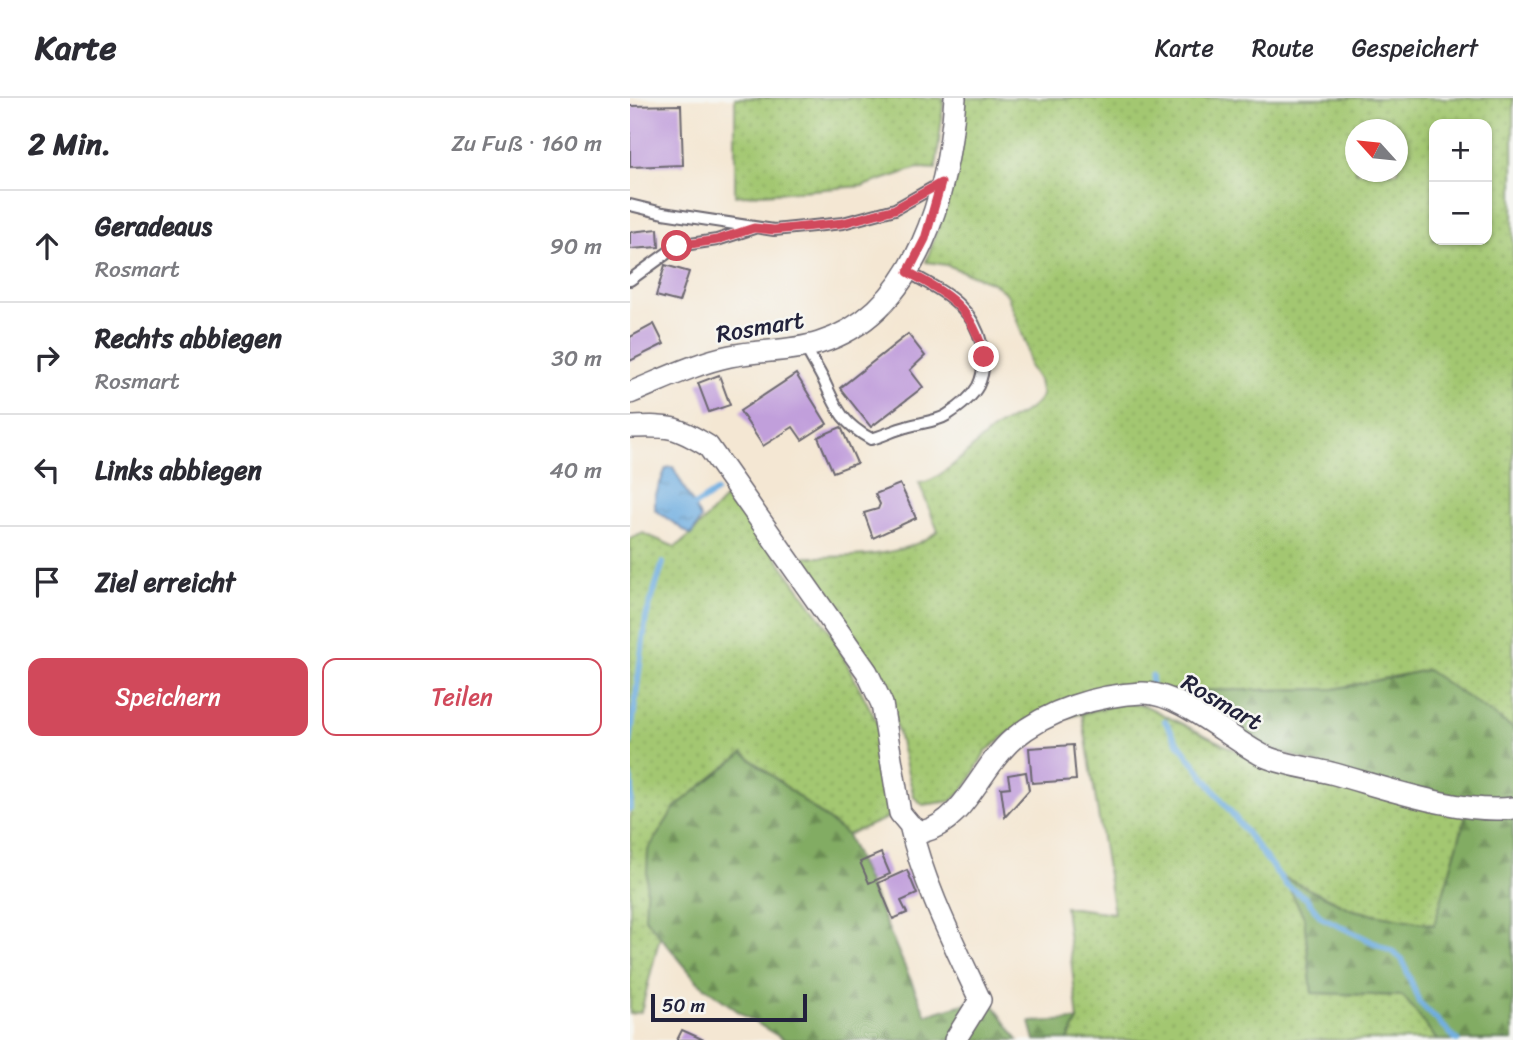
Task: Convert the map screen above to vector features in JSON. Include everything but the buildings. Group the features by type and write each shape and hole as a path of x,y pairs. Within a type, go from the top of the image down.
{"street":[{"name":"Rosmart","path":"630,393 729,356 822,342 857,325 888,300 908,272 925,239 952,138 955,98"},
{"path":"630,427 659,426 680,429 708,446 867,672 882,704 900,813 910,825 914,845 980,1000 955,1040"},
{"name":"Rosmart","path":"910,825 922,832 936,828 960,806 977,781 1013,740 1037,724 1086,701 1145,693 1171,699 1265,757 1468,808 1513,808"}],"lane":[{"path":"630,205 774,230 843,223 895,209 941,183"},
{"path":"630,280 677,246 717,240 754,228"},
{"path":"805,346 834,406 846,423 871,439 945,417 978,386 984,357 980,340 973,322 961,307 908,272"}],"green space":[{"path":"735,98 944,98 936,169 918,168 863,186 735,196"},
{"path":"963,98 1513,98 1513,728 1426,670 1334,689 1170,691 1010,732 985,752 968,784 952,801 923,805 914,797 893,713 794,557 888,552 907,547 938,531 919,483 928,481 947,469 994,429 1033,407 1042,395 1039,381 1029,366 1027,347 1007,294 993,283 946,265 926,262 939,225"},
{"path":"730,494 830,631 878,724 882,783 890,817 847,835 743,753 645,918 660,936 641,1012 630,1014 630,539 643,533 675,547"},
{"path":"1427,670 1513,728 1513,1040 1437,1040 1403,996 1312,993 1304,917 1283,877 1353,910 1434,925 1467,812 1259,745 1170,691 1334,689"},
{"path":"1124,703 1146,706 1269,767 1467,812 1434,926 1353,910 1284,878 1304,916 1312,993 1404,996 1437,1040 1068,1040 1078,1020 1065,907 1114,913 1082,714"},
{"path":"743,753 847,835 926,1015 988,997 1018,1040 785,1040 743,1015 698,982 645,918 648,850 675,807"},
{"path":"1078,1020 1068,1040 1035,1040 1030,1022"}],"water":[{"path":"673,467 701,519 691,535 655,510 655,497 666,468"}],"waterway":[{"path":"694,506 716,492"},
{"path":"630,743 646,617 663,563"},
{"path":"1151,685 1152,676"},
{"path":"1165,721 1177,741 1286,885 1306,898 1321,917 1402,959 1419,1002 1457,1040"},
{"path":"630,777 630,809"}],"route":[{"path":"677,246 717,240 754,228 774,230 843,223 895,209 941,183 925,239 908,272 961,307 973,322 984,357"}]}
